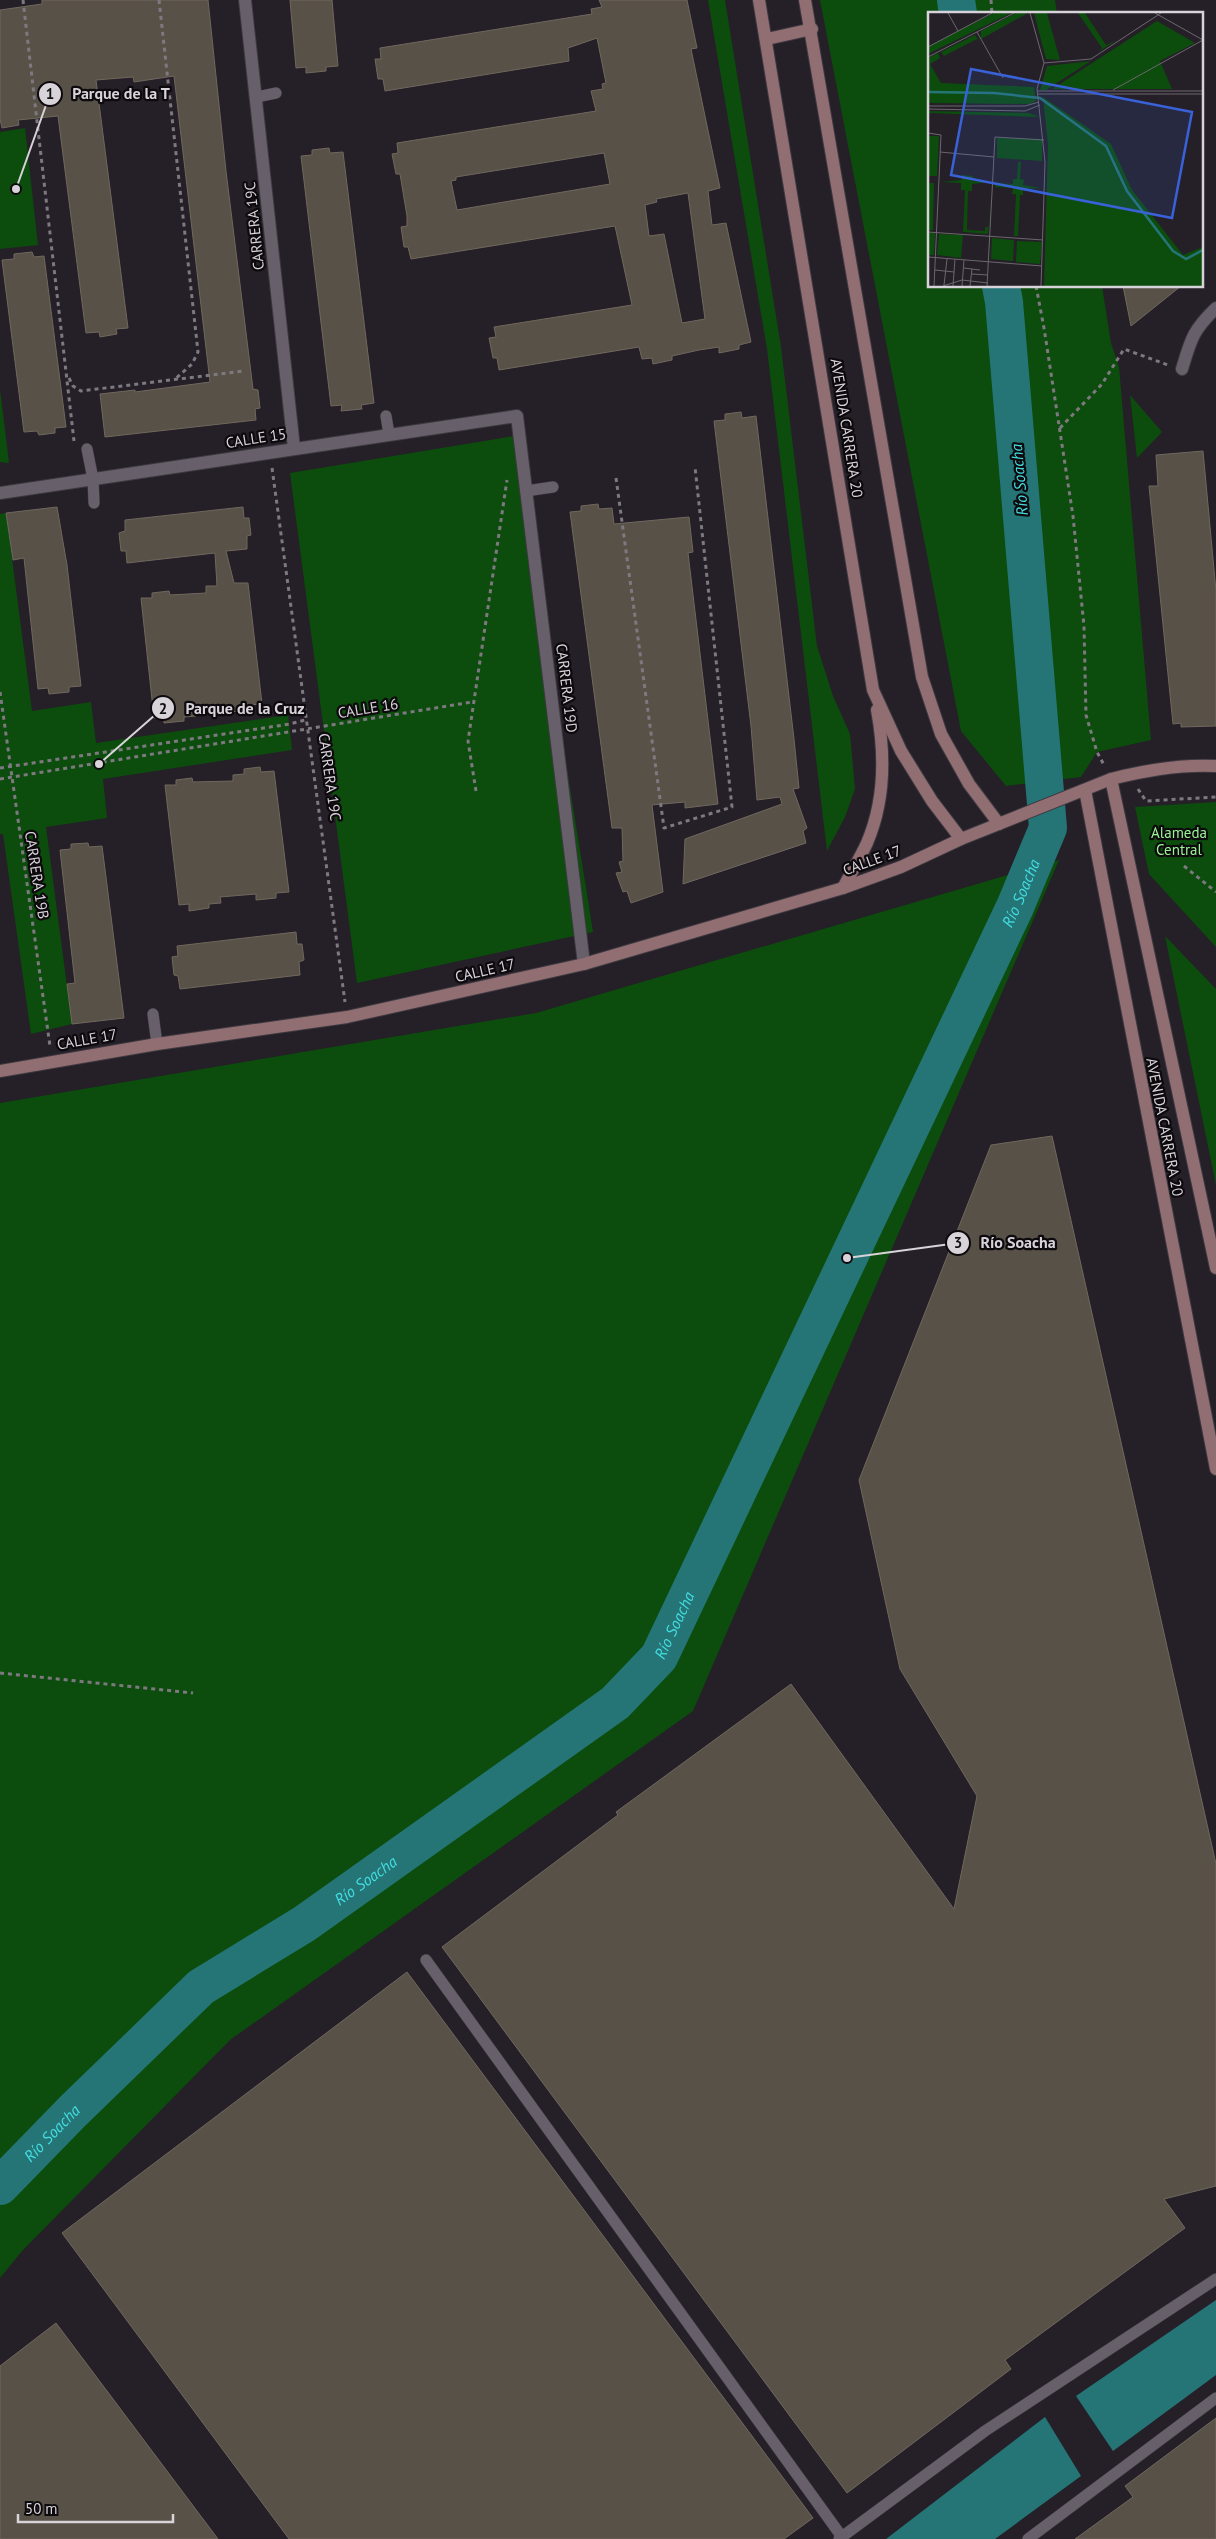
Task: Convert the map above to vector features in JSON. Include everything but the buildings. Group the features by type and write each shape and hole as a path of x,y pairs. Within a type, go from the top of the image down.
{"street":[{"name":"CARRERA 19C","path":"246,0 294,448"},
{"name":"AVENIDA CARRERA 20","path":"759,0 767,39 873,690 901,751 932,801 961,839"},
{"name":"AVENIDA CARRERA 20","path":"805,0 812,29 922,677 941,734 969,784 999,824"},
{"path":"767,39 812,29"},
{"path":"1182,369 1191,337 1198,324 1216,308"},
{"name":"CALLE 15","path":"0,494 294,448 517,416"},
{"name":"CARRERA 19D","path":"517,416 584,964"},
{"path":"843,888 868,842 881,792 883,741 873,690"},
{"path":"1085,790 1111,779 1134,773 1186,765 1216,766"},
{"name":"AVENIDA CARRERA 20","path":"1111,779 1216,1268"},
{"name":"AVENIDA CARRERA 20","path":"1085,790 1216,1468"},
{"name":"CALLE 17","path":"0,1071 157,1044 347,1017 584,964 843,888 901,867 961,839 1085,790"}],"lane":[{"path":"256,97 276,93"},
{"path":"386,416 389,434"},
{"path":"87,449 93,479 94,503"},
{"path":"526,491 553,487"},
{"path":"153,1014 157,1044"},
{"path":"426,1960 841,2538 985,2431 1216,2279"},
{"path":"1028,2539 1216,2398"}],"path":[{"path":"23,0 68,375 74,442 87,449"},
{"path":"159,0 198,352 192,364 174,380"},
{"path":"1036,288 1060,429 1072,516 1084,626 1086,715 1097,752 1111,779"},
{"path":"1060,429 1102,384 1124,349 1182,369"},
{"path":"68,375 73,386 81,391 244,371"},
{"name":"CARRERA 19C","path":"270,452 306,729 347,1017"},
{"path":"616,478 664,828 732,807 695,467"},
{"path":"476,791 468,741 472,702 508,475"},
{"name":"CARRERA 19B","path":"0,692 11,778 50,1032 51,1062"},
{"name":"CALLE 16","path":"0,779 472,702"},
{"path":"0,768 290,724 305,720"},
{"path":"1134,773 1137,788 1146,801 1216,797"},
{"path":"1184,866 1216,892"},
{"path":"0,1673 193,1693"}],"green space":[{"path":"708,0 725,0 781,347 817,646 833,696 850,734 855,789 845,817 827,851 767,349"},
{"path":"820,0 1055,0 1057,12 928,12 928,288 1102,288 1111,343 1119,367 1151,740 1097,752 1081,777 1006,786 961,731"},
{"path":"25,128 38,245 0,249 0,132"},
{"path":"0,389 9,463 0,462"},
{"path":"1130,395 1162,432 1137,458"},
{"path":"514,436 593,932 357,983 290,473"},
{"path":"6,513 32,711 91,702 96,743 288,715 292,750 103,779 107,818 46,827 72,1024 31,1034 3,834 0,834 0,514"},
{"name":"Alameda Central","path":"1216,802 1216,947 1149,874 1135,807"},
{"path":"1059,860 693,1711 230,2040 22,2251 0,2278 0,1103 536,1013"},
{"path":"1165,936 1216,989 1216,1185"}],"water":[{"path":"1216,2300 1216,2375 1113,2451 1076,2396"},
{"path":"1045,2417 1081,2476 995,2539 886,2539"}],"waterway":[{"name":"Río Soacha","path":"956,0 958,12"},
{"name":"Río Soacha","path":"0,2186 73,2111 201,1987 304,1924 615,1703 659,1657 1015,907 1048,828 1001,288"}],"place":[{"name":"Parque de la T","path":"16,189"},
{"name":"Parque de la Cruz","path":"99,764"},
{"name":"Río Soacha","path":"847,1258"}]}
